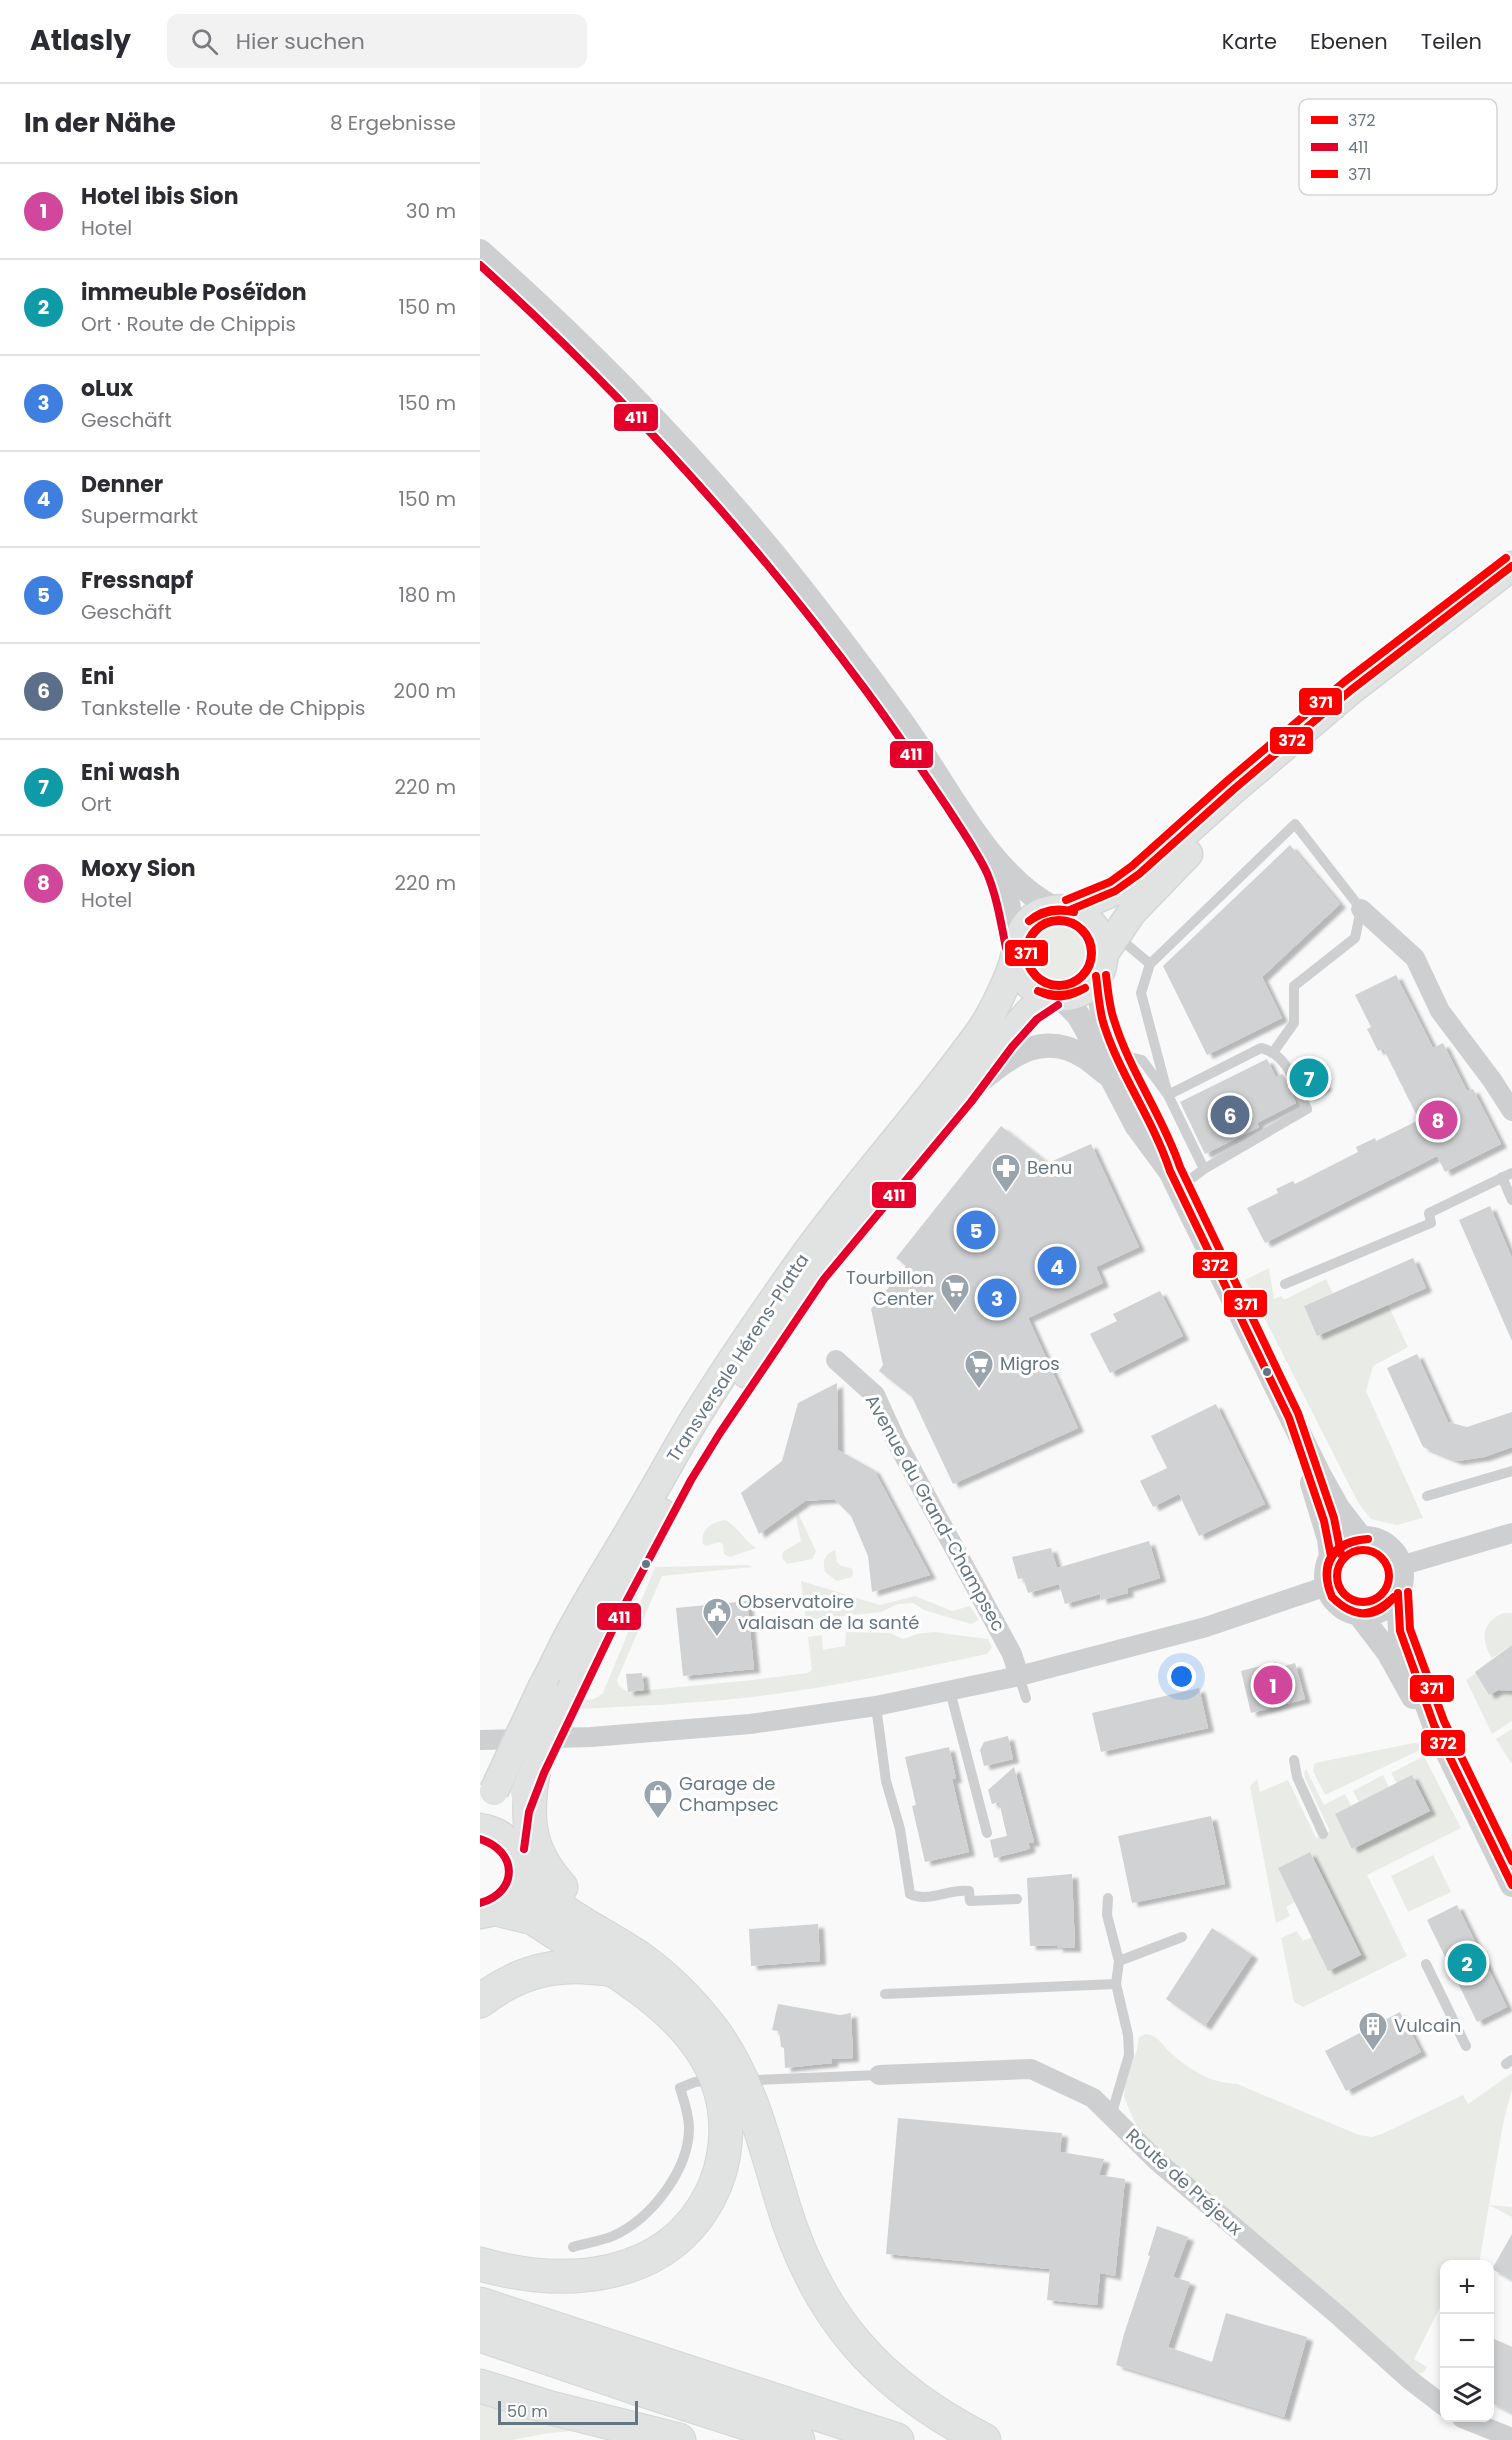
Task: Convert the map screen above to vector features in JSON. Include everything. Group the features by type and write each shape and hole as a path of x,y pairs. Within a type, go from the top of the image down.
{"highway":[{"path":"480,2264 501,2270 551,2277 598,2274 631,2265 663,2249 694,2221 715,2186 723,2160 726,2134 722,2094 712,2070 696,2043 619,1959 545,1866 536,1851 528,1809 530,1784"},
{"path":"517,1857 552,1902 619,1959"},
{"path":"484,1913 533,1918 619,1959 663,1976 679,1991 703,2017 740,2076 760,2127 797,2246 816,2287 837,2320 866,2356 899,2387 938,2415 984,2440"},
{"path":"480,2001 510,1981 536,1970 574,1967 619,1959"},
{"path":"480,2304 897,2440"},
{"path":"480,2335 639,2390 798,2440"},
{"path":"480,2386 551,2408 679,2440"}],"main road":[{"path":"1512,566 1351,690 1234,789 1139,874 1108,895 1063,910 1043,912 1029,920 1020,932 1016,951 1019,970 1027,982 1038,992 1056,997 1081,991 1132,912 1200,844 1363,705 1512,589"},
{"path":"1063,910 1083,916 1093,925 1105,956"},
{"name":"Transversale Hérens-Platta","path":"480,1816 543,1686 592,1594 728,1366 838,1211 982,1028 1016,951"},
{"name":"Transversale Hérens-Platta","path":"484,1913 505,1903 516,1888 519,1809 573,1686 666,1504 717,1418 816,1274 963,1095 1004,1040 1030,1011 1056,997"},
{"path":"480,1828 496,1832 517,1857"}],"street":[{"path":"480,251 561,325 640,405 772,552 900,719 987,850 1030,894 1063,910"},
{"path":"987,850 1008,903 1016,951"},
{"path":"1361,909 1415,958 1440,1011 1492,1080 1512,1111"},
{"path":"1105,956 1101,1012 1117,1053 1160,1142 1174,1179 1289,1418 1338,1508 1361,1538"},
{"path":"1056,997 1077,1015 1085,1027 1136,1125 1174,1179"},
{"path":"963,1095 1009,1058 1026,1049 1040,1046 1053,1045 1077,1052 1111,1077"},
{"name":"Avenue du Grand-Champsec","path":"836,1360 875,1395 896,1441 1012,1653 1019,1676"},
{"path":"1289,1418 1324,1521 1331,1556"},
{"path":"1400,1566 1512,1533"},
{"path":"1398,1593 1381,1610 1371,1614 1359,1614 1338,1604 1327,1586 1327,1568 1331,1556 1345,1543 1361,1538 1375,1540 1395,1555 1401,1575 1398,1593 1400,1631 1434,1725 1512,1885"},
{"path":"480,1740 591,1737 739,1725 876,1706 1019,1676 1206,1627 1327,1586"},
{"path":"1359,1614 1388,1652 1409,1691 1434,1725"},
{"name":"Route de Préjeux","path":"879,2075 1031,2069 1093,2098 1158,2162 1331,2309 1410,2380 1440,2403"},
{"path":"1471,2422 1512,2438"}],"lane":[{"path":"1168,1095 1141,993 1150,964 1295,824 1361,909 1355,938 1294,986 1294,1023 1274,1051"},
{"path":"1105,956 1150,964"},
{"path":"1168,1095 1261,1048 1274,1051 1283,1059 1307,1109 1204,1169 1174,1179"},
{"path":"1117,1053 1142,1060 1168,1095 1204,1169"},
{"path":"1286,1284 1431,1223 1429,1213 1507,1175 1512,1200"},
{"path":"1427,1496 1512,1471"},
{"path":"1019,1676 1026,1698"},
{"path":"950,1691 987,1833"},
{"path":"876,1706 886,1781 900,1829 906,1881 910,1894 918,1898 962,1890 969,1891 970,1900 1017,1899"},
{"path":"1294,1760 1296,1778 1323,1834"},
{"path":"1108,1898 1107,1915 1119,1961 1116,1984 1128,2035 1129,2055 1111,2116"},
{"path":"1119,1961 1182,1937"},
{"path":"1426,1964 1466,2046"},
{"path":"885,1994 1116,1984"},
{"path":"756,2080 879,2075"},
{"path":"573,2247 622,2231 644,2216 662,2198 674,2178 688,2139 688,2117 680,2088 695,2082 706,2081"}],"shaded area":[{"path":"1059,924 1070,926 1080,932 1086,942 1088,953 1086,964 1080,974 1070,980 1059,982 1048,980 1038,974 1032,964 1030,953 1032,942 1038,932 1048,926"},
{"path":"1269,1268 1274,1299 1281,1296 1284,1300 1326,1279 1333,1293 1304,1306 1318,1336 1388,1305 1408,1347 1373,1366 1366,1391 1423,1518 1397,1525 1371,1519 1359,1504 1245,1280"},
{"path":"798,1513 816,1551 812,1559 787,1564 782,1558 783,1552 801,1541 796,1517"},
{"path":"725,1520 756,1548 730,1557 724,1554 723,1544 719,1542 706,1546 703,1544 705,1530 716,1522"},
{"path":"835,1550 837,1562 841,1566 851,1568 852,1577 837,1581 825,1572 825,1558"},
{"path":"748,1565 753,1567 662,1576 617,1680 619,1686 628,1692 808,1673 812,1670 808,1637 822,1635 823,1650 845,1646 846,1632 890,1633 903,1639 934,1632 988,1639 992,1647 987,1654 804,1690 702,1702 579,1709 583,1700 594,1699 603,1693 655,1567"},
{"path":"801,1581 880,1605 915,1596 952,1611 970,1606 979,1620 971,1624 924,1610 913,1603 898,1604 881,1612 806,1620"},
{"path":"1503,1613 1512,1613 1512,1645 1492,1658 1486,1645 1485,1632 1491,1621"},
{"path":"1476,1673 1489,1695 1499,1690 1512,1689 1512,1721 1492,1734 1466,1680"},
{"path":"1512,1729 1512,1762 1511,1763 1496,1739"},
{"path":"1414,1743 1420,1744 1422,1749 1325,1795 1313,1771 1315,1763"},
{"path":"1424,1756 1461,1828 1367,1875 1407,1956 1303,2007 1294,2002 1281,1938 1297,1931 1303,1941 1312,1937 1361,1954 1310,1852 1278,1868 1295,1902 1286,1907 1290,1916 1276,1923 1250,1786 1257,1779 1260,1792 1288,1780 1316,1838 1330,1831 1305,1778 1306,1769 1324,1805 1345,1794 1351,1806 1335,1814 1353,1849 1429,1811 1397,1783 1391,1773"},
{"path":"1383,1775 1389,1787 1359,1802 1353,1791"},
{"path":"1433,1855 1451,1892 1408,1912 1391,1876"},
{"path":"1146,2034 1158,2039 1179,2060 1194,2071 1211,2079 1237,2084 1359,2135 1372,2137 1463,2095 1468,2104 1512,2073 1512,2089 1503,2124 1480,2260 1440,2260 1440,2307 1414,2359 1427,2367 1424,2372 1419,2374 1152,2148 1136,2125 1124,2097 1125,2081 1137,2050 1139,2037"},
{"path":"1489,2205 1512,2207 1512,2217"},
{"path":"480,2399 573,2431 512,2440 480,2440"}],"building":[{"path":"1290,845 1340,904 1262,977 1282,1018 1207,1055 1163,966"},
{"path":"1396,975 1433,1048 1443,1043 1467,1091 1473,1089 1501,1144 1445,1172 1437,1156 1265,1243 1247,1208 1278,1193 1276,1189 1293,1181 1295,1184 1358,1152 1356,1147 1375,1138 1376,1141 1419,1120 1383,1048 1378,1051 1367,1029 1371,1027 1355,995"},
{"path":"1267,1059 1276,1077 1282,1074 1284,1076 1296,1103 1257,1123 1259,1127 1205,1154 1180,1102"},
{"path":"1311,1059 1326,1087 1309,1096 1296,1067"},
{"name":"Tourbillon Center","path":"1001,1126 1048,1163 1091,1144 1139,1247 1096,1267 1103,1283 1028,1318 1078,1428 953,1484 912,1397 879,1371 883,1365 871,1309 906,1266 896,1258"},
{"path":"1490,1206 1512,1258 1512,1341 1459,1220"},
{"path":"1413,1258 1426,1288 1317,1336 1304,1306"},
{"path":"1160,1291 1183,1336 1110,1373 1090,1334 1117,1321 1113,1314"},
{"path":"1417,1354 1448,1422 1467,1427 1512,1412 1512,1447 1484,1457 1457,1461 1423,1447 1387,1368"},
{"path":"837,1383 838,1450 874,1470 930,1575 872,1592 868,1556 851,1516 834,1499 805,1501 759,1534 741,1493 782,1461 798,1403"},
{"path":"1216,1404 1265,1504 1199,1536 1179,1494 1153,1507 1140,1481 1167,1468 1151,1436"},
{"path":"1149,1541 1160,1578 1127,1588 1128,1593 1101,1600 1100,1594 1065,1604 1059,1584 1028,1593 1023,1578 1018,1579 1012,1557 1051,1548 1057,1568"},
{"path":"747,1601 754,1669 683,1676 676,1608"},
{"path":"1512,1645 1512,1691 1498,1690 1489,1695 1475,1672"},
{"path":"1276,1662 1277,1668 1295,1663 1305,1699 1251,1713 1241,1671"},
{"path":"642,1673 644,1690 628,1692 626,1674"},
{"path":"1199,1688 1208,1728 1101,1752 1092,1713"},
{"path":"1008,1736 1013,1759 984,1766 980,1750 984,1742"},
{"path":"949,1747 956,1779 952,1779 969,1852 925,1862 912,1806 916,1805 905,1757"},
{"path":"1014,1767 1034,1842 1028,1843 1030,1848 1026,1850 994,1858 990,1840 1007,1836 999,1802 992,1804 988,1790"},
{"path":"1412,1775 1430,1811 1352,1849 1335,1814"},
{"path":"1211,1816 1225,1884 1132,1903 1118,1836"},
{"path":"1310,1852 1361,1955 1328,1971 1278,1868"},
{"path":"1072,1874 1075,1948 1057,1948 1057,1945 1030,1946 1027,1878"},
{"path":"1457,1905 1507,2007 1477,2022 1427,1920"},
{"path":"818,1924 820,1961 751,1966 749,1929"},
{"path":"1212,1928 1252,1955 1205,2026 1166,1999"},
{"path":"778,2004 840,2015 851,2013 853,2058 832,2059 832,2063 785,2068 784,2048 781,2047 779,2031 772,2030"},
{"name":"Vulcain","path":"1400,2012 1421,2052 1346,2091 1325,2051"},
{"path":"898,2118 1062,2133 1060,2152 1104,2159 1099,2175 1125,2179 1115,2276 1100,2273 1097,2305 1047,2300 1050,2269 886,2254"},
{"path":"1157,2226 1188,2237 1173,2277 1190,2282 1168,2347 1212,2362 1226,2313 1307,2337 1284,2417 1116,2365"},
{"path":"1512,2234 1512,2280 1494,2270 1494,2266"},
{"path":"1494,2339 1512,2347 1512,2413 1494,2404"}],"transit line":[{"name":"411","path":"480,265 533,314 634,415 730,520 821,631 896,732 978,856 993,891 1006,948"},
{"name":"371","path":"1066,900 1110,882 1132,866 1227,781 1344,682 1506,558"},
{"name":"372","path":"1070,910 1115,891 1139,874 1234,789 1351,690 1512,566"},
{"name":"372","path":"1029,921 1051,910 1074,912"},
{"name":"372","path":"1029,921 1051,912 1074,912"},
{"name":"371","path":"1059,920 1071,923 1082,930 1089,941 1092,953 1089,965 1082,976 1071,983 1059,986 1047,983 1036,976 1029,965 1026,953 1029,941 1036,930 1047,923 1059,920"},
{"name":"411","path":"1053,921 1065,921 1082,930 1089,941 1091,953 1089,965 1082,976 1065,985 1053,985 1041,980 1032,971 1027,959 1027,947 1032,935 1041,926 1053,921"},
{"name":"371","path":"1106,975 1112,1015 1129,1058 1298,1413 1334,1518 1341,1554"},
{"name":"372","path":"1096,976 1103,1022 1118,1060 1155,1133 1170,1171 1289,1418 1324,1521 1331,1556"},
{"name":"372","path":"1038,991 1062,995 1085,988"},
{"name":"372","path":"1038,991 1051,996 1062,996 1085,988"},
{"name":"411","path":"524,1849 529,1812 544,1773 623,1608 691,1480 720,1433 824,1279 971,1102 1012,1047 1037,1019 1058,1005"},
{"name":"372","path":"1332,1597 1327,1574 1331,1556 1345,1544 1368,1539"},
{"name":"372","path":"1332,1597 1327,1575 1332,1557 1346,1545 1368,1539"},
{"name":"371","path":"1358,1550 1368,1550 1382,1557 1389,1576 1382,1595 1368,1602 1358,1602 1348,1598 1341,1591 1337,1581 1337,1571 1341,1561 1348,1554 1358,1550"},
{"name":"371","path":"1408,1592 1410,1629 1444,1721 1512,1861"},
{"name":"372","path":"1398,1593 1400,1631 1434,1725 1512,1885"},
{"name":"372","path":"1332,1597 1348,1609 1363,1613 1378,1609 1394,1597"},
{"name":"372","path":"1332,1597 1347,1609 1363,1614 1379,1610 1394,1597"},
{"name":"411","path":"480,1839 493,1845 502,1853 509,1871 502,1890 493,1898 480,1903"}],"place":[{"name":"Eni wash","path":"1309,1078"},
{"name":"Eni","path":"1230,1115"},
{"name":"Moxy Sion","path":"1438,1120"},
{"name":"Benu","path":"1006,1194"},
{"name":"Fressnapf","path":"976,1230"},
{"name":"Denner","path":"1057,1266"},
{"name":"oLux","path":"997,1298"},
{"name":"Tourbillon Center","path":"955,1314"},
{"name":"Migros","path":"979,1390"},
{"name":"Observatoire valaisan de la santé","path":"717,1638"},
{"name":"Hotel ibis Sion","path":"1273,1685"},
{"name":"Garage de Champsec","path":"658,1820"},
{"name":"immeuble Poséïdon","path":"1467,1963"},
{"name":"Vulcain","path":"1373,2052"}]}
